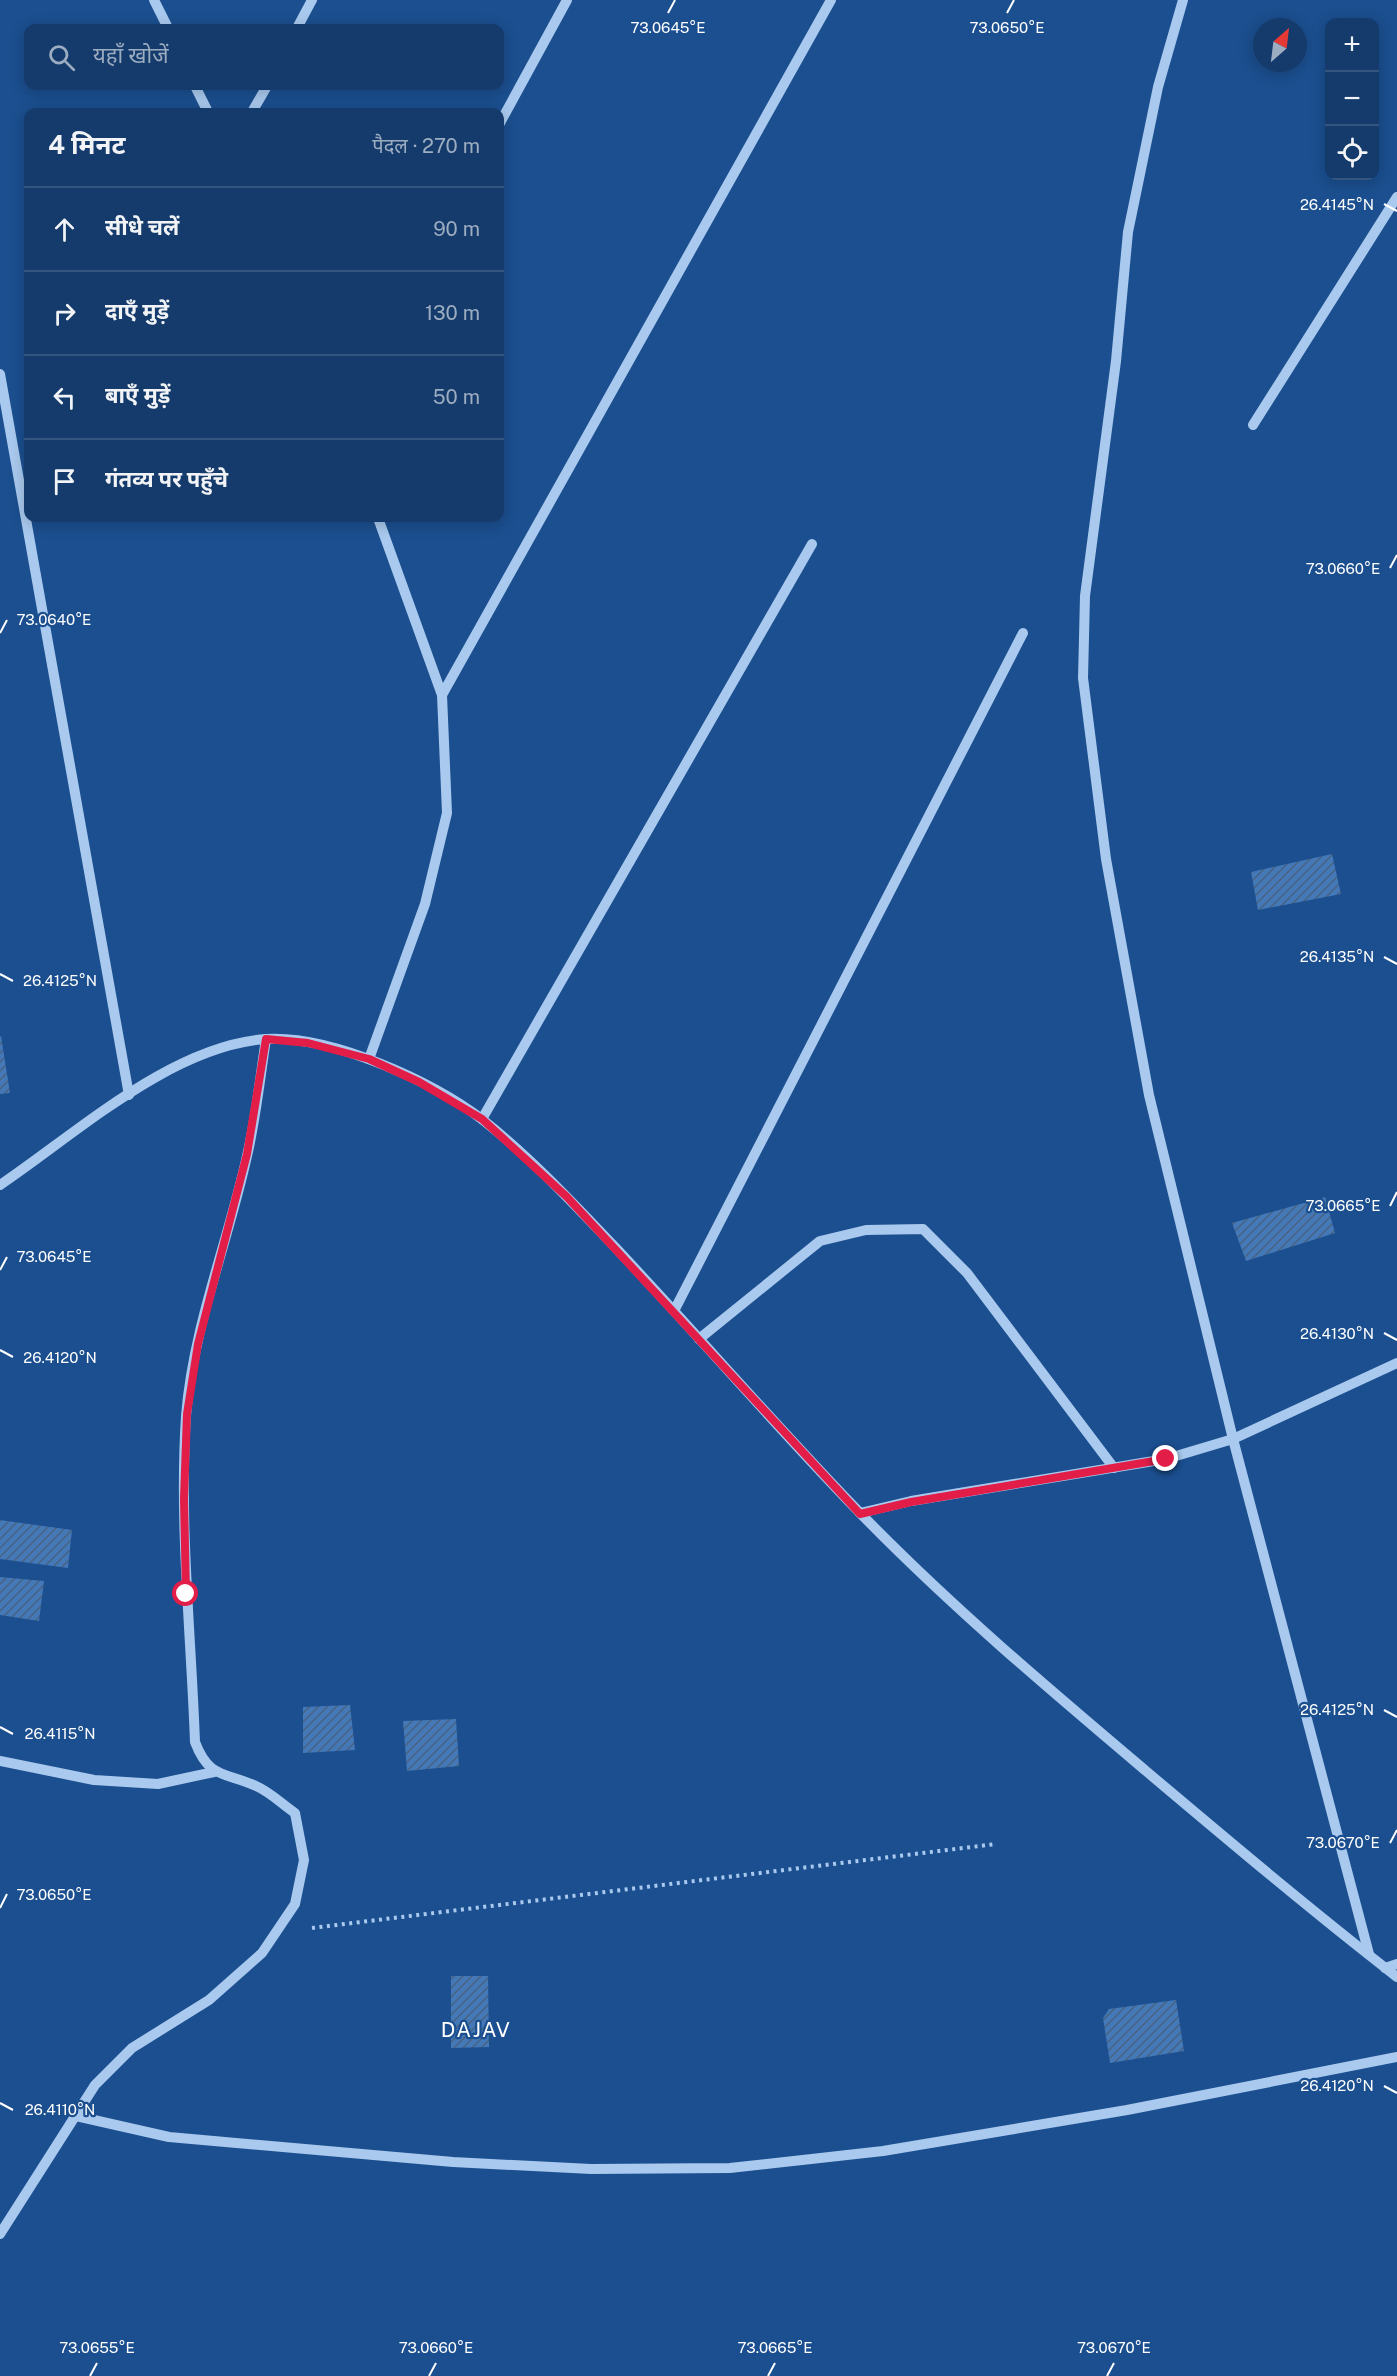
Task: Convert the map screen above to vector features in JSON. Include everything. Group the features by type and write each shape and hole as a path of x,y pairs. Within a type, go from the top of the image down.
{"street":[{"path":"154,0 166,24"},
{"path":"299,24 312,0"},
{"path":"504,116 567,0"},
{"path":"442,695 831,0"},
{"path":"1183,0 1158,87 1128,232 1116,361 1085,596 1083,678 1106,859 1149,1095 1233,1439 1370,1954"},
{"path":"197,90 206,108"},
{"path":"254,108 265,90"},
{"path":"1253,425 1397,197"},
{"path":"0,374 24,508"},
{"path":"26,522 129,1095"},
{"path":"369,1059 425,904 447,813 442,695 379,522"},
{"path":"482,1119 812,544"},
{"path":"674,1311 1023,633"},
{"path":"0,2234 95,2085 132,2048 209,2000 262,1953 295,1904 304,1860 295,1813 257,1786 214,1772 201,1758 195,1742 184,1511 187,1414 198,1344 247,1154 266,1039"},
{"path":"0,1185 176,1065 219,1050 266,1039 308,1043 369,1059 419,1082 482,1119 567,1197 860,1514 928,1582 1010,1657 1277,1882 1397,1977"},
{"path":"699,1339 820,1241 866,1230 923,1229 967,1273 1114,1468"},
{"path":"860,1514 911,1502 1166,1459 1233,1439 1397,1363"},
{"path":"0,1761 94,1780 158,1784 214,1772"},
{"path":"1385,1968 1397,1964"},
{"path":"76,2116 169,2137 453,2162 591,2169 730,2168 883,2151 1127,2110 1397,2056"}],"path":[{"path":"276,1932 996,1844"}],"building":[{"path":"1332,854 1341,894 1258,910 1251,872"},
{"path":"0,1037 10,1093 0,1094"},
{"path":"1325,1197 1335,1233 1246,1261 1232,1223"},
{"path":"0,1520 72,1530 68,1568 0,1559"},
{"path":"0,1577 44,1581 39,1621 0,1615"},
{"path":"350,1705 355,1750 303,1753 303,1707"},
{"path":"456,1719 459,1766 407,1771 403,1721"},
{"path":"451,1976 488,1976 489,2047 451,2048"},
{"path":"1176,2000 1184,2051 1110,2063 1103,2018 1109,2009"}],"district":[{"name":"DAJAV","path":"476,2029"}],"route":[{"path":"186,1594 184,1499 187,1414 198,1344 247,1154 266,1039 308,1043 369,1059 419,1082 482,1119 567,1197 649,1283 860,1514 911,1502 1166,1459"}]}
